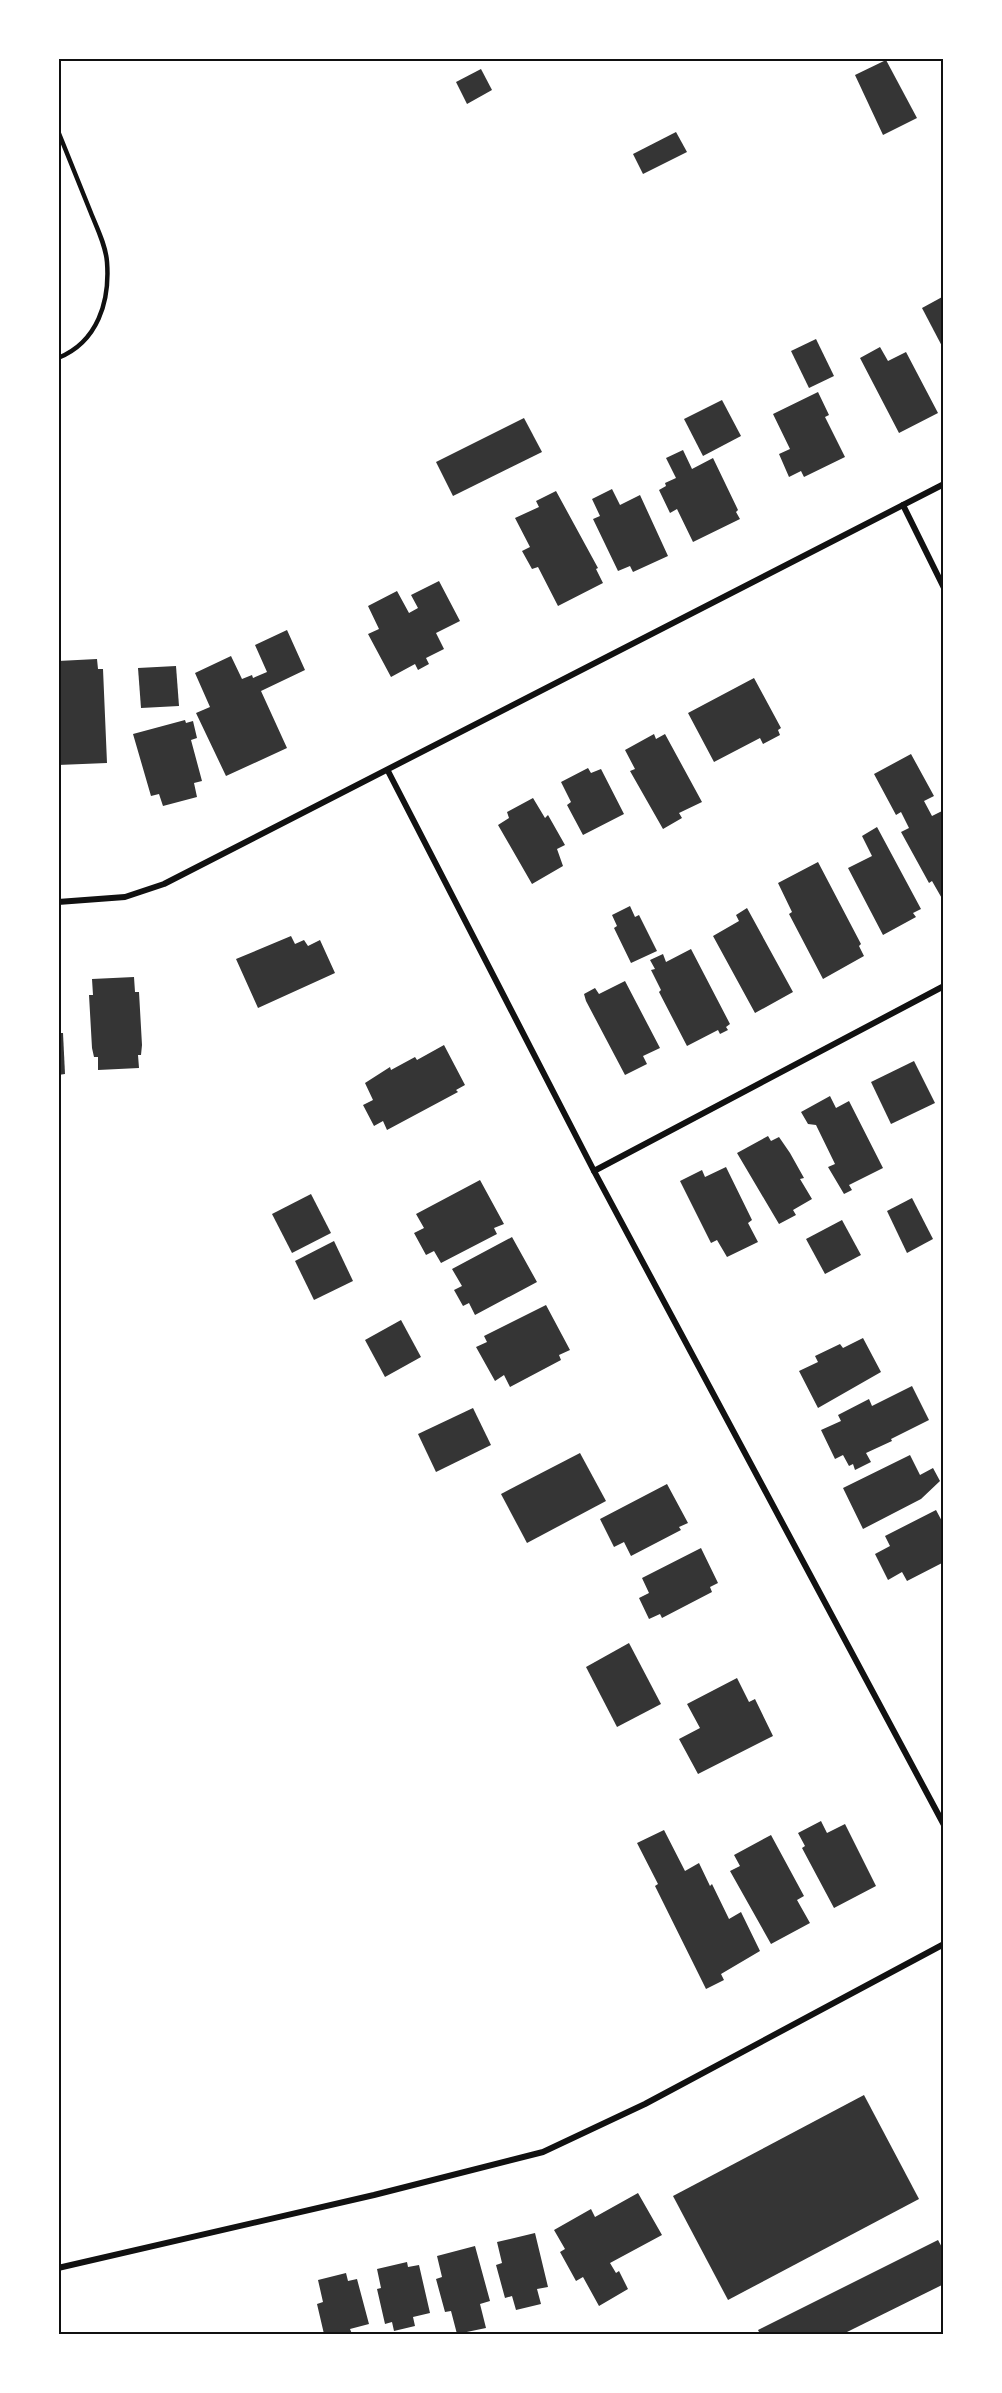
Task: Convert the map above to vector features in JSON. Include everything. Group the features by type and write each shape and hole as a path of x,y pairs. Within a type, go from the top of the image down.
{"street":[{"path":"58,902 125,897 164,884 944,484"},
{"path":"903,505 944,588"},
{"path":"388,771 594,1171 944,1826"},
{"path":"594,1171 944,986"},
{"path":"58,2268 374,2195 543,2152 655,2098 944,1944"}],"lane":[{"path":"58,131 100,236 107,260 105,301 101,316 87,339 58,358"}],"building":[{"path":"886,60 917,118 883,135 855,75"},
{"path":"481,69 492,90 467,104 456,82"},
{"path":"676,132 687,152 643,174 633,154"},
{"path":"944,296 944,350 922,308"},
{"path":"816,339 834,376 809,388 791,351"},
{"path":"880,347 888,361 906,352 938,413 899,433 860,358"},
{"path":"818,392 829,415 825,417 845,457 804,477 801,471 789,477 779,454 790,449 773,414"},
{"path":"722,400 741,436 703,456 684,419"},
{"path":"524,418 542,452 453,496 436,462"},
{"path":"683,450 692,469 713,458 738,510 736,512 740,519 693,542 677,509 670,513 659,490 666,486 665,483 676,478 666,458"},
{"path":"612,489 620,505 640,495 668,556 633,572 630,566 618,571 593,519 600,516 592,499"},
{"path":"556,491 598,568 596,569 603,583 558,606 538,567 532,569 522,551 530,547 515,518 539,507 536,501"},
{"path":"439,581 460,621 436,633 444,649 426,658 429,664 418,670 415,664 391,677 368,634 379,629 368,606 397,591 409,613 418,608 411,595"},
{"path":"287,630 305,670 261,691 287,748 226,776 196,713 210,707 195,673 231,656 242,679 252,675 253,678 267,672 255,645"},
{"path":"97,659 98,669 103,669 107,763 58,765 58,661"},
{"path":"176,666 179,706 141,708 138,668"},
{"path":"754,678 781,728 778,730 780,735 763,744 760,738 714,762 688,713"},
{"path":"185,720 186,723 193,721 197,738 191,740 202,781 194,783 197,797 163,806 159,794 151,796 133,734"},
{"path":"654,734 656,739 665,734 702,802 679,813 682,818 663,829 630,771 635,769 625,750"},
{"path":"911,754 934,796 924,801 932,816 944,810 944,902 932,881 929,883 901,832 909,828 901,812 896,815 874,774"},
{"path":"588,768 591,773 601,769 624,814 583,835 567,805 571,802 561,782"},
{"path":"533,798 545,818 548,815 565,845 557,849 563,866 532,884 498,825 509,818 507,812"},
{"path":"877,827 921,909 913,913 916,917 883,935 848,868 872,856 862,836"},
{"path":"818,862 861,944 859,946 864,956 823,979 789,914 792,912 778,883"},
{"path":"630,906 635,917 639,915 657,951 631,963 614,928 617,926 612,915"},
{"path":"747,908 793,992 755,1013 713,936 739,921 736,915"},
{"path":"291,936 295,944 304,940 308,946 320,940 335,973 258,1008 236,959"},
{"path":"691,949 730,1024 726,1027 728,1030 720,1034 718,1030 687,1046 659,992 661,990 651,970 655,969 650,960 663,954 666,962"},
{"path":"134,977 135,992 139,992 142,1045 141,1055 138,1055 139,1068 98,1070 98,1057 94,1057 92,1048 89,995 93,995 92,979"},
{"path":"625,981 660,1048 643,1056 647,1064 625,1075 584,994 595,988 599,994"},
{"path":"58,1033 63,1033 65,1074 58,1075"},
{"path":"444,1045 465,1085 456,1090 458,1092 387,1130 383,1121 374,1126 363,1105 373,1100 365,1083 390,1067 391,1070 415,1057 417,1060"},
{"path":"914,1061 935,1103 891,1124 871,1082"},
{"path":"830,1096 836,1108 849,1101 883,1168 849,1185 852,1190 844,1194 828,1167 835,1164 816,1125 808,1124 801,1112"},
{"path":"768,1136 771,1141 779,1137 804,1178 800,1179 812,1199 793,1210 796,1215 779,1224 737,1153"},
{"path":"726,1167 752,1220 748,1223 758,1242 727,1257 717,1240 711,1243 680,1181 702,1170 705,1177"},
{"path":"480,1180 504,1224 494,1228 497,1234 441,1263 434,1251 426,1255 414,1233 424,1228 416,1214"},
{"path":"311,1194 331,1233 292,1253 272,1214"},
{"path":"912,1198 933,1239 907,1253 887,1211"},
{"path":"842,1220 861,1255 825,1274 806,1239"},
{"path":"512,1237 537,1282 475,1315 469,1303 463,1306 454,1290 462,1286 452,1269"},
{"path":"334,1241 353,1281 314,1300 295,1261"},
{"path":"546,1305 570,1350 559,1355 561,1360 510,1387 504,1375 495,1381 476,1347 487,1342 484,1336"},
{"path":"401,1320 421,1357 385,1377 365,1340"},
{"path":"863,1338 881,1372 818,1408 799,1371 818,1362 815,1356 840,1344 843,1348"},
{"path":"912,1386 929,1420 866,1453 871,1462 855,1470 853,1464 849,1466 843,1455 835,1459 821,1430 841,1421 838,1415 869,1399 872,1406"},
{"path":"473,1408 491,1445 436,1472 418,1434"},
{"path":"580,1453 606,1501 527,1543 501,1494"},
{"path":"910,1455 920,1475 933,1468 940,1481 921,1499 863,1529 843,1488"},
{"path":"667,1484 688,1523 679,1527 681,1530 631,1556 624,1542 614,1547 600,1519"},
{"path":"936,1510 944,1525 944,1562 907,1581 902,1572 888,1580 875,1554 890,1546 885,1536"},
{"path":"701,1548 718,1583 710,1587 712,1592 662,1618 660,1614 649,1619 639,1598 649,1593 642,1578"},
{"path":"629,1643 661,1704 617,1727 586,1667"},
{"path":"737,1678 749,1702 755,1699 773,1736 698,1774 679,1739 700,1728 687,1704"},
{"path":"821,1821 827,1833 845,1824 876,1886 834,1908 802,1848 805,1846 798,1833"},
{"path":"664,1830 685,1871 699,1863 729,1919 741,1912 760,1951 721,1974 724,1980 706,1989 655,1886 658,1884 637,1843"},
{"path":"771,1835 804,1896 797,1900 810,1923 771,1944 730,1871 740,1866 734,1855"},
{"path":"864,2095 919,2199 728,2300 673,2196"},
{"path":"638,2193 662,2235 610,2263 616,2273 619,2271 628,2289 599,2306 583,2277 576,2281 560,2252 565,2249 554,2230 591,2209 595,2217"},
{"path":"535,2233 548,2287 537,2289 541,2304 516,2310 512,2296 505,2298 496,2265 502,2263 497,2242"},
{"path":"938,2240 944,2251 944,2284 843,2334 760,2334 758,2330"},
{"path":"475,2246 490,2301 480,2304 486,2328 457,2334 451,2311 445,2312 436,2279 442,2277 437,2256"},
{"path":"407,2262 408,2267 419,2265 430,2313 413,2317 415,2326 394,2331 392,2322 385,2324 377,2289 381,2288 377,2269"},
{"path":"346,2273 348,2281 357,2279 369,2324 350,2329 352,2334 324,2334 317,2304 323,2302 318,2280"}]}
